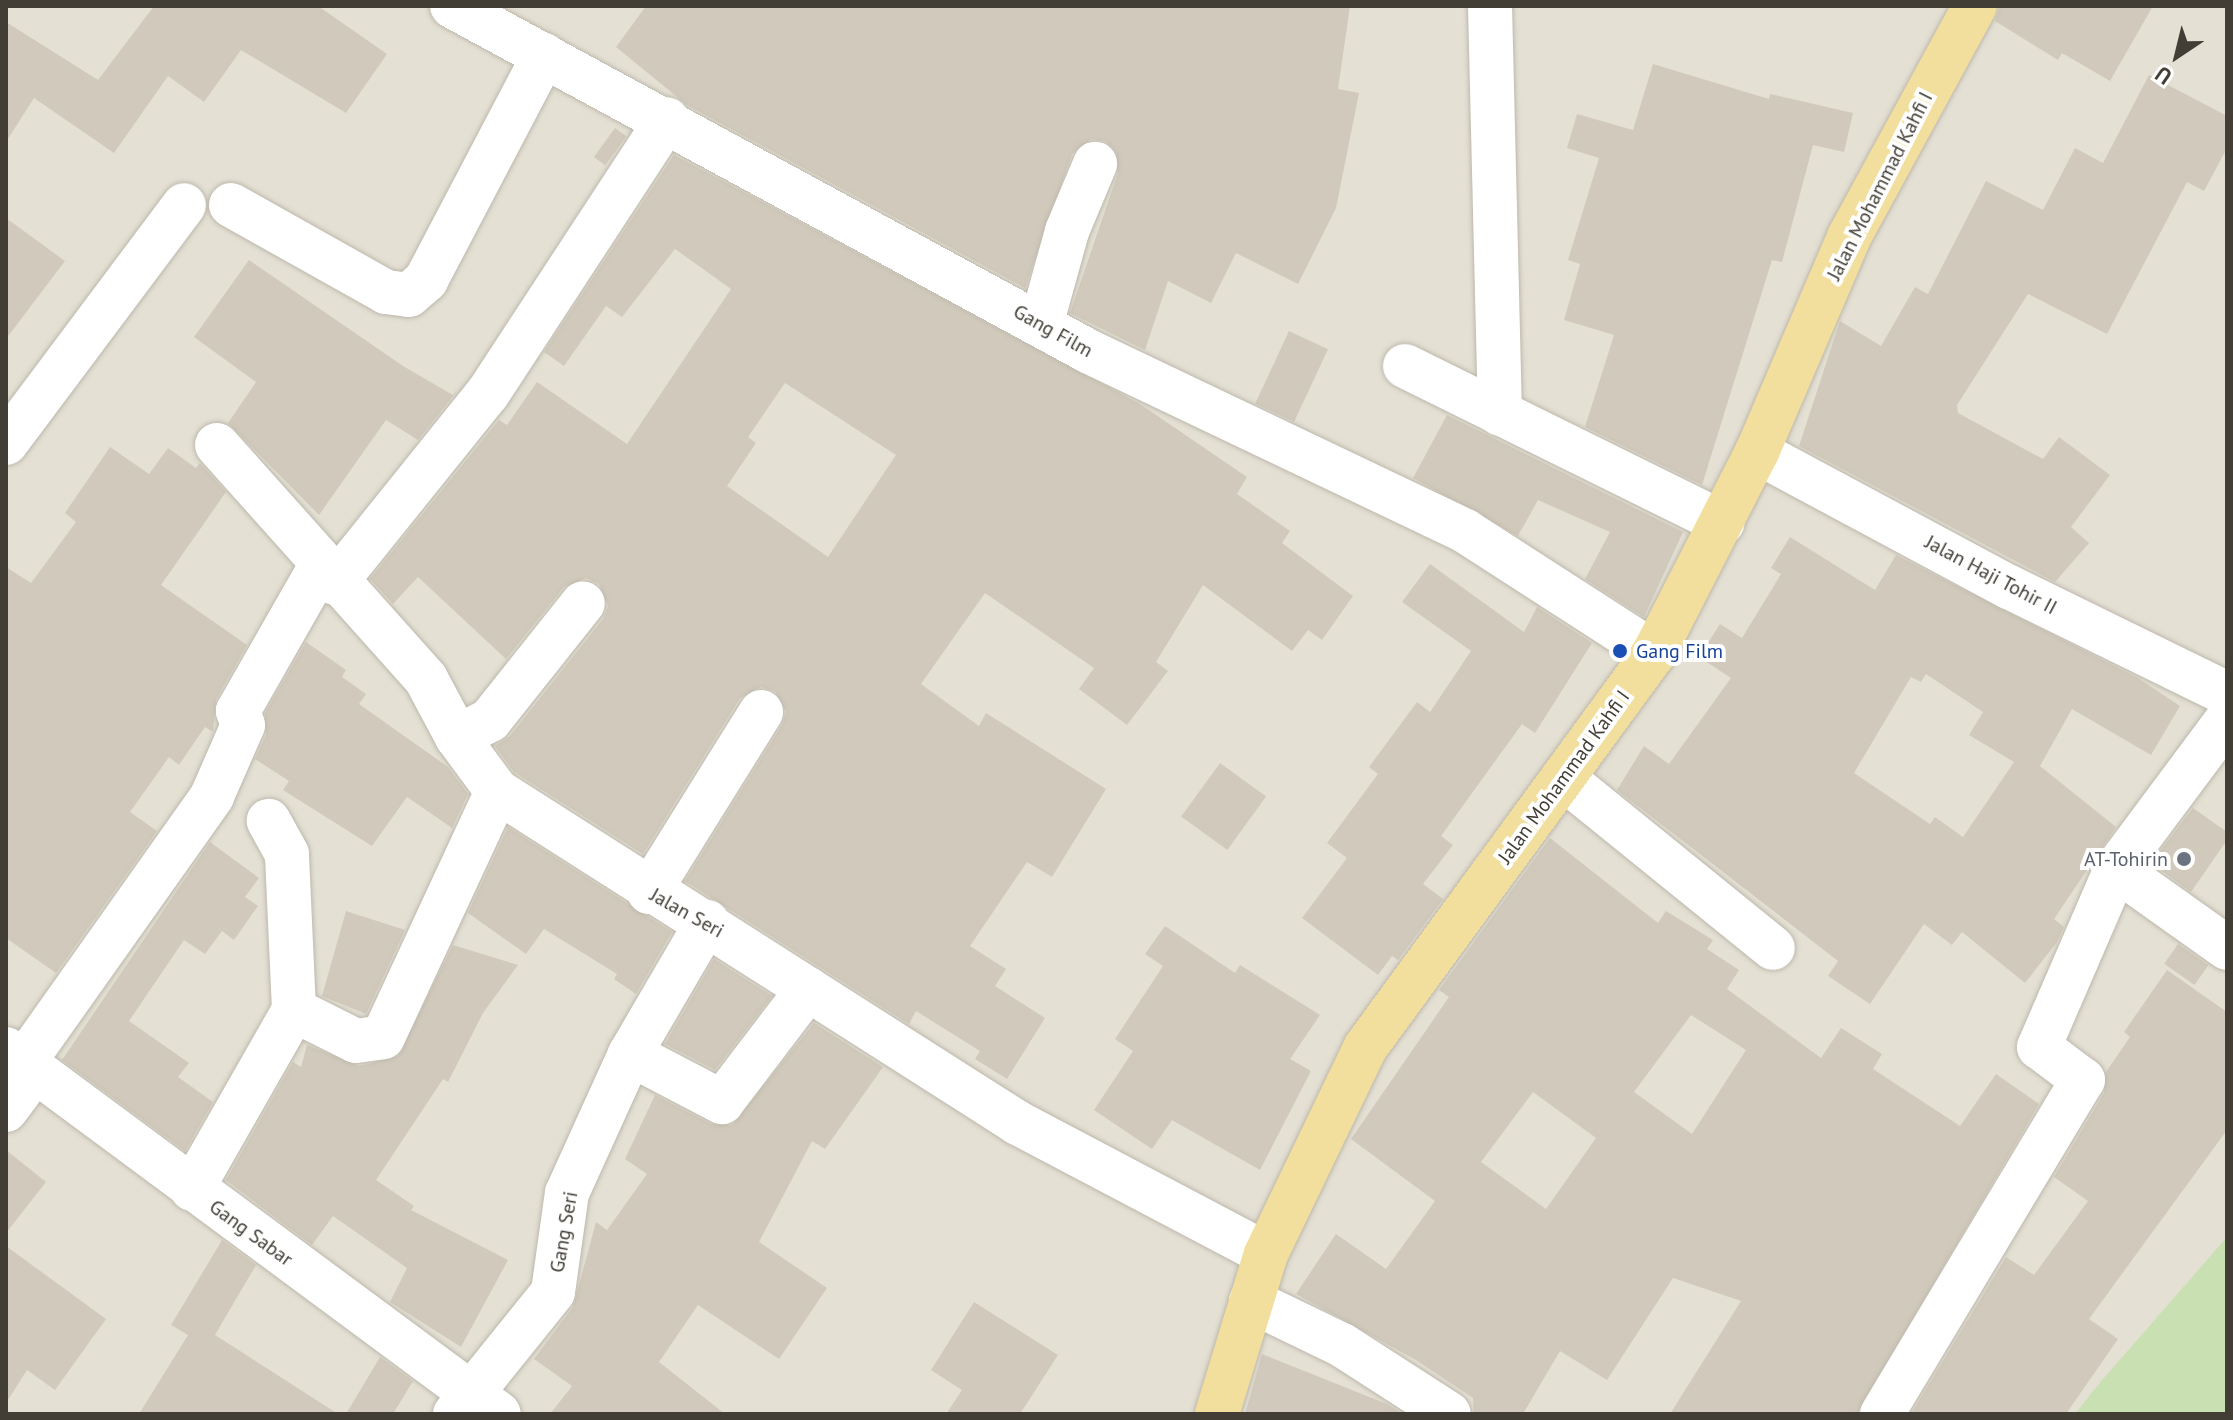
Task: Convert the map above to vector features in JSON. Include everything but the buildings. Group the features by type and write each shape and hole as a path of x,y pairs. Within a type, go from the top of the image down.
{"main road":[{"name":"Jalan Mohammad Kahfi I","path":"1217,1414 1266,1254 1365,1048 1654,653 1757,452 1849,237 1975,6"}],"street":[{"name":"Gang Film","path":"452,6 667,119 1041,325 1465,531 1654,653"},
{"path":"1490,6 1500,414"},
{"path":"231,205 386,292 409,295 426,280 544,55"},
{"path":"6,1110 22,1061 212,796 243,725 238,711 328,575 488,393 667,119"},
{"path":"1041,325 1067,231 1095,164"},
{"path":"6,443 184,205"},
{"path":"1405,366 1722,523"},
{"name":"Jalan Seri","path":"217,445 328,575 426,679 457,737 497,791 649,892 707,922 1018,1123 1266,1254"},
{"name":"Jalan Haji Tohir II","path":"1757,452 2009,587 2227,694"},
{"path":"457,737 490,720 583,603"},
{"path":"649,892 761,712"},
{"path":"1882,1414 2083,1080 2039,1047 2116,869 2227,720"},
{"path":"1563,778 1773,948"},
{"path":"294,1010 356,1041 383,1037 497,791"},
{"path":"192,1189 294,1010 287,854 269,821"},
{"path":"2116,869 2227,948"},
{"name":"Gang Seri","path":"474,1406 553,1292 567,1193 630,1054 707,922"},
{"path":"630,1054 722,1102 808,989"},
{"name":"Gang Sabar","path":"22,1061 474,1406"},
{"path":"1251,1301 1342,1345 1449,1414"}],"shaded area":[{"path":"6,6 2227,6 2227,1414 6,1414"}],"green space":[{"path":"2227,1237 2227,1414 2075,1414 2097,1386"}],"place":[{"name":"Gang Film","path":"1620,651"},
{"name":"AT-Tohirin","path":"2184,859"}]}
